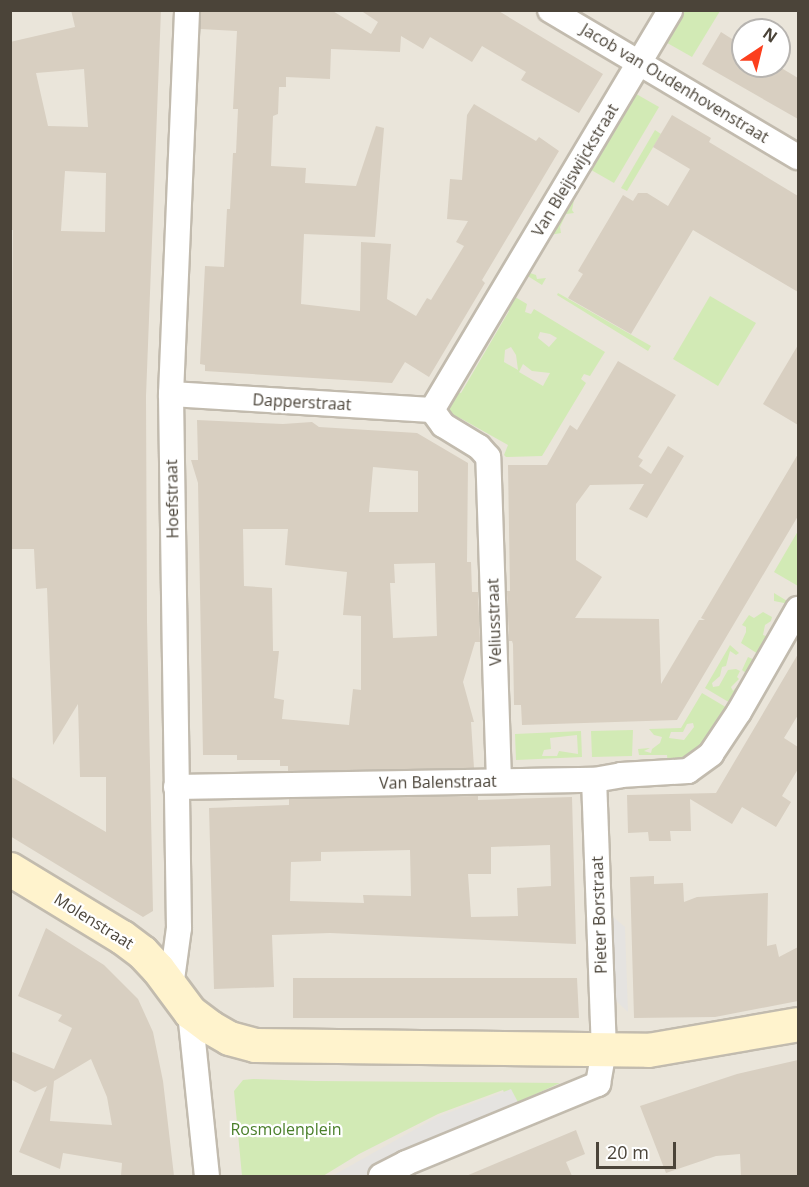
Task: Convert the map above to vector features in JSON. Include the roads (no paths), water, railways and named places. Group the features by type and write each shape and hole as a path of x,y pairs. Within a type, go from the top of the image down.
{"street":[{"name":"Hoefstraat","path":"181,1000 171,394 187,10"},
{"name":"Jacob van Oudenhovenstraat","path":"550,10 798,157"},
{"name":"Van Bleijswijckstraat","path":"432,410 670,10"},
{"name":"Dapperstraat","path":"171,394 432,410"},
{"name":"Veliusstraat","path":"432,410 443,425 485,452 489,463 499,781"},
{"name":"Van Balenstraat","path":"176,788 594,780 621,775 679,772 698,766 711,754 740,712 797,613"},
{"name":"Pieter Borstraat","path":"594,780 604,1051"},
{"name":"Molenstraat","path":"10,869 122,937 158,969 181,1000"},
{"path":"181,1000 229,1038 255,1045 604,1051 673,1047 798,1024"},
{"path":"181,1000 207,1176"},
{"path":"381,1176 406,1163 598,1084 604,1051"}],"park label":[{"name":"Rosmolenplein","path":"286,1129"}]}
